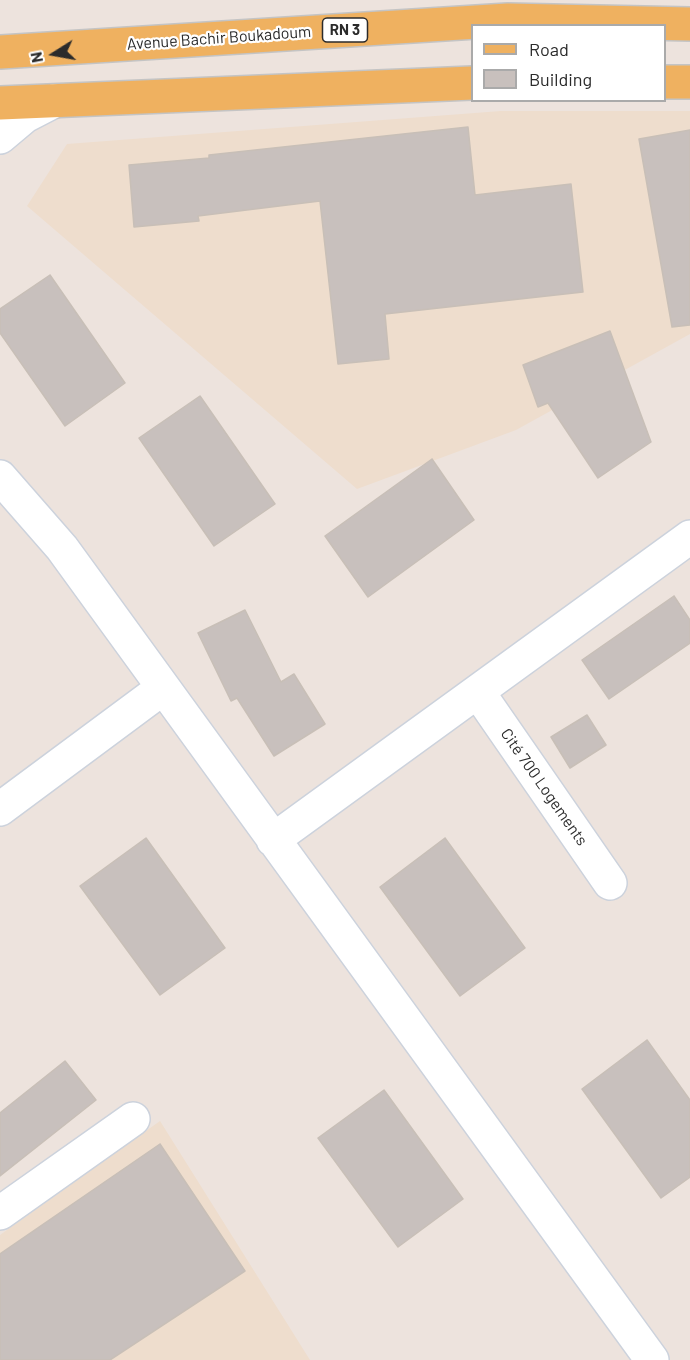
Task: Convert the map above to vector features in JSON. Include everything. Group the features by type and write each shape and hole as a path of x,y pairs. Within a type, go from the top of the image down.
{"main road":[{"name":"Avenue Bachir Boukadoum","path":"1,56 508,20 690,24"},
{"path":"666,82 690,82"},
{"path":"0,103 471,83"}],"street":[{"path":"0,136 25,116 54,100"},
{"path":"0,477 62,548 652,1360"},
{"path":"273,840 690,537"},
{"path":"0,809 163,688"},
{"name":"Cité 700 Logements","path":"478,692 610,883"},
{"path":"0,1213 133,1119"}],"shaded area":[{"path":"501,111 690,111 690,334 516,430 357,489 27,206 67,144"},
{"path":"160,1121 310,1360 0,1360 0,1235"}],"building":[{"path":"468,127 475,195 571,184 583,292 385,314 389,359 338,364 320,201 198,216 199,221 134,227 129,165 209,158 209,155"},
{"path":"690,130 690,325 672,327 639,139"},
{"path":"50,275 125,383 65,426 0,333 0,309"},
{"path":"610,331 651,442 598,478 548,403 538,407 523,365"},
{"path":"200,396 275,504 214,546 139,438"},
{"path":"432,459 474,520 368,597 325,536"},
{"path":"674,596 690,620 690,643 609,699 582,660"},
{"path":"245,610 281,682 294,674 325,724 274,756 237,698 231,701 198,633"},
{"path":"587,715 606,745 570,768 551,737"},
{"path":"146,838 225,948 160,995 80,886"},
{"path":"445,838 525,948 460,996 380,887"},
{"path":"647,1040 690,1100 690,1177 661,1198 582,1089"},
{"path":"65,1061 96,1100 0,1176 0,1113"},
{"path":"384,1090 463,1199 398,1247 318,1138"},
{"path":"160,1144 245,1271 110,1360 0,1360 0,1254"}]}
